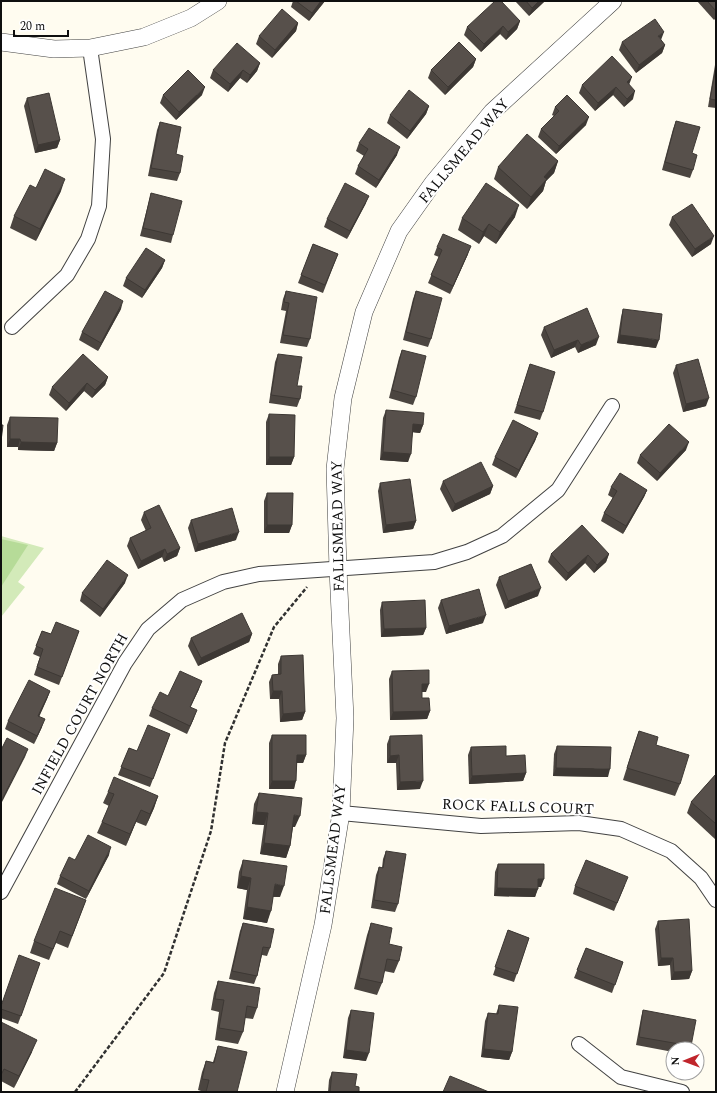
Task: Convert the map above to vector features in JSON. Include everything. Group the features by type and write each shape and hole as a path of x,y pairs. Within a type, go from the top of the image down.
{"street":[{"path":"1,42 54,49 90,48 144,37 191,18 218,1"},
{"name":"FALLSMEAD WAY","path":"285,1092 323,925 341,813 345,718 335,469 343,398 364,312 399,231 433,183 492,112 613,1"},
{"path":"12,327 67,275 88,239 99,206 103,139 90,48"},
{"name":"INFIELD COURT NORTH","path":"1,892 125,663 148,629 182,600 223,582 259,574 434,562 467,552 502,536 558,490 612,406"},
{"name":"ROCK FALLS COURT","path":"341,813 481,826 579,823 621,829 670,851 701,878 716,900"},
{"path":"579,1044 621,1077 682,1092"}],"path":[{"path":"75,1092 164,973 211,831 225,743 274,627 307,587 312,587"}],"green space":[{"path":"1,536 44,548 18,582 25,587 1,617"},
{"path":"1,539 28,545 1,587"}],"building":[{"path":"296,1 321,1 312,13"},
{"path":"495,1 501,1 520,21 508,32 503,26 484,44 467,27"},
{"path":"526,1 539,1 532,8"},
{"path":"707,1 716,1 716,11"},
{"path":"282,9 298,23 275,50 259,36"},
{"path":"655,19 664,32 658,36 665,45 639,65 622,42"},
{"path":"459,42 476,59 448,87 431,70"},
{"path":"237,43 260,63 250,75 243,70 230,84 213,70"},
{"path":"612,56 632,77 627,82 635,91 627,99 616,87 598,103 582,85"},
{"path":"716,67 716,100 710,99"},
{"path":"188,70 205,87 179,112 163,95"},
{"path":"409,90 429,106 410,131 390,115"},
{"path":"49,93 60,140 38,145 27,98"},
{"path":"567,95 589,117 559,146 541,129 559,111 555,107"},
{"path":"676,121 700,127 692,153 697,155 693,170 665,162"},
{"path":"160,122 181,127 176,154 183,156 180,173 151,168"},
{"path":"369,128 400,147 379,180 358,166 368,149 359,143"},
{"path":"527,134 558,161 544,177 547,179 531,197 498,167"},
{"path":"45,169 65,179 40,229 14,216 30,185 36,188"},
{"path":"345,183 369,196 350,231 327,219"},
{"path":"486,183 519,205 500,232 489,224 483,232 462,218"},
{"path":"151,193 182,201 173,235 143,228"},
{"path":"692,204 714,236 695,249 672,217"},
{"path":"443,234 471,246 453,286 431,275 442,250 437,247"},
{"path":"313,244 338,254 325,285 301,275"},
{"path":"146,248 165,260 145,290 126,278"},
{"path":"105,291 123,301 101,343 82,332"},
{"path":"286,291 317,297 310,339 283,335 289,303 284,302"},
{"path":"416,291 442,298 431,339 406,332"},
{"path":"587,308 599,337 581,345 578,340 554,350 544,327"},
{"path":"623,309 662,314 659,340 620,335"},
{"path":"402,350 426,356 416,397 392,390"},
{"path":"83,354 108,377 95,390 87,383 69,403 52,387"},
{"path":"278,354 302,357 297,386 302,386 300,399 271,395"},
{"path":"698,359 709,398 686,404 676,365"},
{"path":"530,364 555,372 543,412 517,405"},
{"path":"386,410 424,413 423,425 413,424 411,454 383,452"},
{"path":"269,414 295,415 294,457 269,457"},
{"path":"10,417 58,418 57,443 21,442 20,439 10,439"},
{"path":"513,420 538,433 519,470 495,457"},
{"path":"669,424 689,442 660,473 640,455"},
{"path":"1,425 3,425 1,441"},
{"path":"481,462 493,486 455,504 443,481"},
{"path":"620,473 647,490 626,526 604,513 617,491 611,487"},
{"path":"410,479 416,521 386,525 380,483"},
{"path":"267,493 293,493 292,525 267,525"},
{"path":"159,505 180,548 167,554 165,549 141,561 130,538 151,528 144,512"},
{"path":"232,508 239,532 198,544 191,520"},
{"path":"582,525 609,554 597,565 588,555 568,573 551,554"},
{"path":"107,560 128,575 103,609 82,593"},
{"path":"531,564 541,588 508,601 499,577"},
{"path":"479,589 486,615 449,626 441,600"},
{"path":"425,600 426,628 384,629 382,602"},
{"path":"242,613 252,634 201,658 191,638"},
{"path":"56,622 79,631 62,677 37,667 43,649 36,646 42,631 51,634"},
{"path":"303,655 305,712 283,714 282,691 273,691 272,675 281,674 281,656"},
{"path":"429,670 429,684 422,684 422,698 429,698 430,711 393,712 392,671"},
{"path":"180,671 202,681 190,707 197,710 190,726 152,708 160,692 168,696"},
{"path":"29,680 50,691 38,716 45,719 37,736 8,721"},
{"path":"148,725 170,734 153,779 121,767 129,748 137,751"},
{"path":"639,731 658,737 656,745 689,755 680,784 627,768"},
{"path":"272,735 306,735 306,755 297,755 296,781 272,781"},
{"path":"422,735 423,781 400,782 399,755 390,756 390,736"},
{"path":"7,738 28,749 1,799 1,750"},
{"path":"506,746 506,756 525,755 526,773 472,776 471,747"},
{"path":"557,746 611,747 610,769 556,768"},
{"path":"716,774 716,824 691,802"},
{"path":"114,777 158,796 150,814 141,810 130,834 102,822 114,794 108,792"},
{"path":"259,793 302,798 300,816 294,815 290,846 264,843 268,813 256,812"},
{"path":"88,835 111,847 89,891 60,876 69,857 75,860"},
{"path":"386,851 406,854 398,904 374,900 379,867 383,868"},
{"path":"243,860 287,866 284,886 275,884 271,911 247,907 251,878 241,876"},
{"path":"586,860 628,877 617,903 575,886"},
{"path":"498,864 544,864 544,879 538,879 538,889 497,888"},
{"path":"55,888 86,900 72,936 60,931 53,949 34,941"},
{"path":"689,919 692,971 674,972 673,958 661,958 658,921"},
{"path":"243,923 274,929 270,948 263,947 257,976 232,971"},
{"path":"371,923 392,928 389,944 402,947 399,961 387,959 382,983 359,978"},
{"path":"508,930 529,938 517,974 495,967"},
{"path":"586,948 623,962 615,985 577,970"},
{"path":"19,955 40,963 21,1016 1,1009"},
{"path":"218,981 260,988 257,1008 247,1006 243,1032 219,1028 224,1000 215,999"},
{"path":"499,1005 518,1007 512,1052 484,1049 488,1013 498,1014"},
{"path":"351,1010 374,1013 369,1053 346,1050"},
{"path":"643,1010 696,1020 692,1041 665,1042 639,1037"},
{"path":"1,1022 37,1040 19,1076 4,1069 1,1075"},
{"path":"218,1046 247,1052 237,1092 206,1092 209,1080 202,1079 206,1061 214,1063"},
{"path":"332,1072 357,1074 355,1086 359,1087 359,1092 330,1092"},
{"path":"450,1076 489,1092 443,1092"}]}
